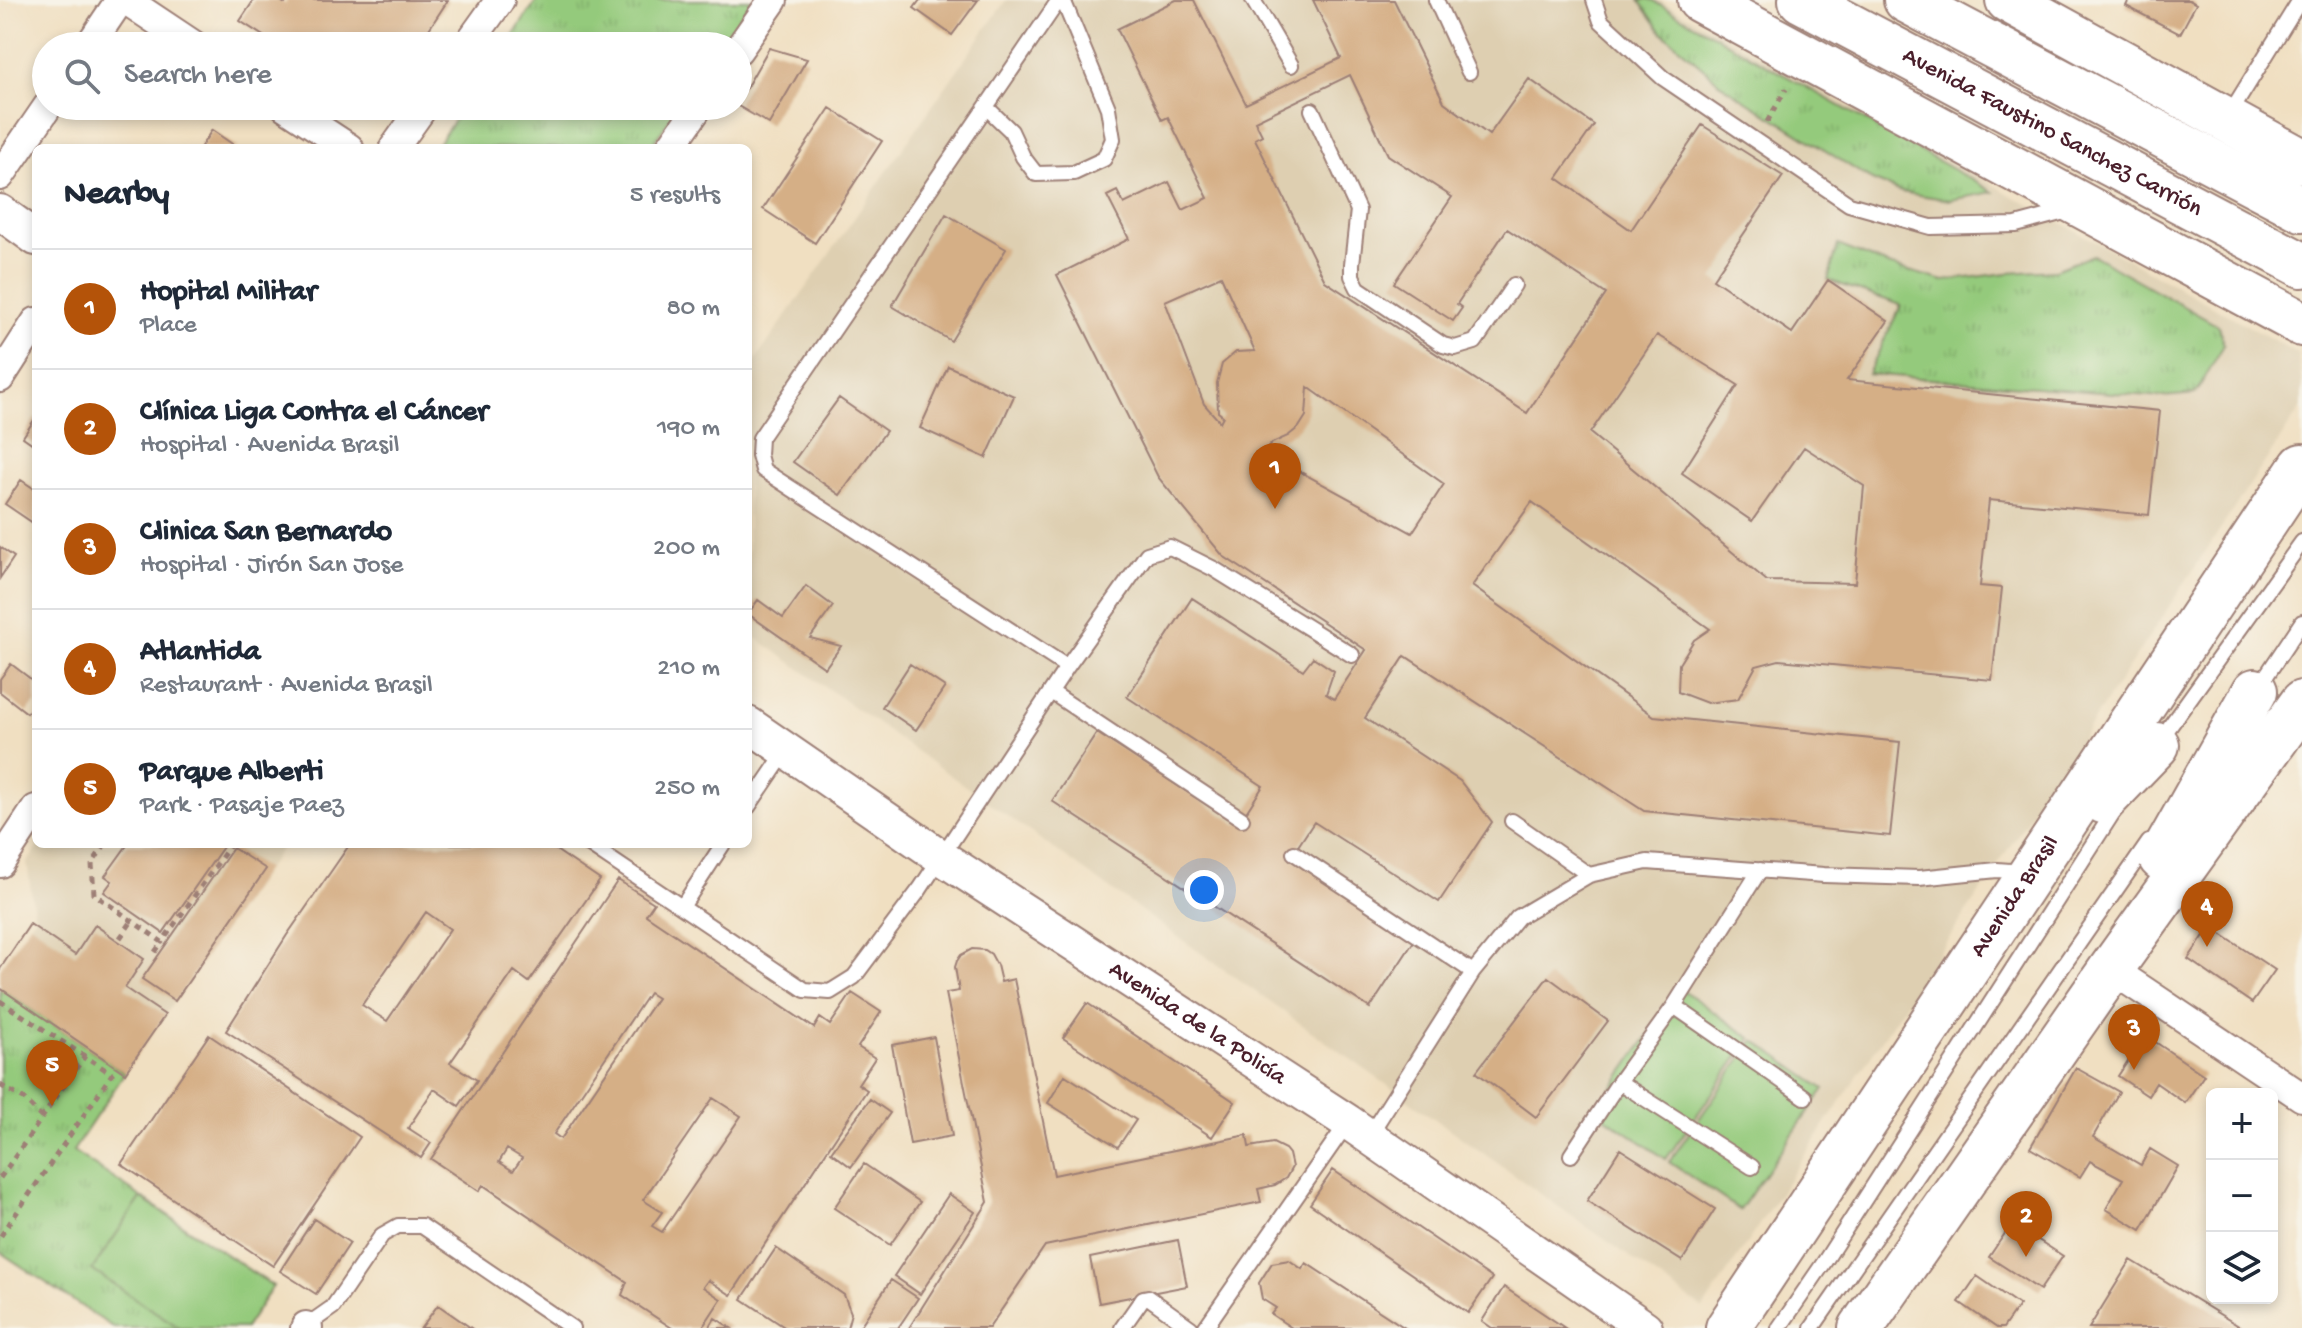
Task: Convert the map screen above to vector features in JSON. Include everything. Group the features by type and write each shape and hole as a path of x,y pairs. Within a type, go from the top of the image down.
{"main road":[{"path":"1700,0 2302,324"},
{"name":"Avenida Faustino Sanchez Carrión","path":"1801,0 2302,265"},
{"name":"Avenida Faustino Sanchez Carrión","path":"1906,0 2302,209"},
{"path":"2008,0 2302,161"},
{"name":"Avenida Brasil","path":"1728,1328 2302,466"},
{"path":"2111,969 2120,932 2255,691"},
{"path":"1861,1328 2111,969 2302,703"},
{"path":"2026,880 2157,745"}],"street":[{"path":"99,32 123,0 173,32"},
{"path":"477,32 500,0"},
{"path":"751,32 773,0"},
{"path":"0,176 38,120"},
{"path":"306,120 343,144"},
{"path":"397,144 414,120"},
{"path":"673,144 689,120"},
{"path":"0,212 32,235"},
{"path":"0,378 32,328"},
{"name":"Avenida de la Policía","path":"752,727 941,857 1358,1129 1645,1328"},
{"path":"0,863 32,815"},
{"path":"2111,969 2302,1097"}],"lane":[{"path":"986,107 1011,131 1023,157 1036,174 1074,173 1104,159 1113,139 1108,108 1061,0"},
{"path":"1061,0 760,438 759,455 763,470 1067,667"},
{"path":"1253,0 1291,65"},
{"path":"1436,0 1469,72"},
{"path":"1594,0 1601,21 1663,78 1849,204 1931,227 2016,225 2083,206"},
{"path":"2226,120 2300,0"},
{"path":"1312,110 1358,210 1352,264 1352,276 1358,288 1443,345 1455,348 1475,342 1514,285"},
{"name":"Avenida Brasil","path":"1779,1328 2157,745 2302,542"},
{"path":"594,848 805,990 830,992 854,977 941,857 1067,667 1147,554 1170,547 1214,569 1352,655"},
{"path":"2172,810 2302,622"},
{"path":"1051,692 1242,819"},
{"path":"752,801 786,750"},
{"path":"1512,821 1589,875"},
{"path":"1812,1328 2154,836"},
{"path":"682,907 720,848"},
{"path":"1294,853 1473,972"},
{"path":"1205,1328 1358,1129 1473,972 1518,917 1589,875 1647,862 1919,878 1997,870 2026,880"},
{"path":"1571,1155 1674,1006 1760,870"},
{"path":"1674,1006 1805,1097"},
{"path":"1619,1082 1752,1167"},
{"path":"306,1327 333,1307 382,1235 398,1226 422,1226 572,1328"},
{"path":"1122,1328 1143,1298 1148,1297 1191,1328"}],"path":[{"path":"1756,141 1805,57"},
{"path":"102,848 92,864 94,894 162,942"},
{"path":"155,952 228,848"},
{"path":"120,938 132,921"},
{"path":"0,1001 112,1074 0,1237"},
{"path":"0,1178 85,1056"},
{"path":"0,1085 24,1099 42,1118"}],"shaded area":[{"path":"1006,0 1659,0 2297,353 2302,406 1703,1309 752,635 752,365"},
{"path":"37,848 281,848 125,1073 0,988 0,969 35,918 27,863"}],"green space":[{"path":"537,0 752,0 730,32 515,32"},
{"path":"1639,0 1651,0 1993,192 1950,200 1901,192 1872,180 1726,88 1661,31"},
{"path":"454,120 669,120 653,144 438,144"},
{"path":"1838,245 1888,265 1944,281 2055,270 2093,255 2218,326 2224,345 2195,394 2163,397 1868,374 1901,305 1828,280"},
{"path":"0,988 125,1073 73,1151 273,1286 245,1328 114,1328 0,1252"},
{"path":"1681,989 1751,1038 1666,1159 1596,1111"},
{"path":"1754,1040 1824,1089 1740,1210 1669,1162"},
{"path":"141,1198 273,1286 245,1328 180,1328 92,1270"}],"building":[{"path":"254,0 279,0 285,4 288,0 448,0 427,32 257,32 240,21"},
{"path":"920,0 978,0 952,35 914,8"},
{"path":"1176,0 1194,0 1246,104 1341,58 1313,0 1394,0 1444,102 1489,135 1529,79 1594,125 1557,178 1631,230 1702,125 1783,176 1713,279 1792,333 1828,280 1888,321 1847,380 2160,411 2149,515 1989,500 1980,586 2002,588 1992,680 1779,660 1756,666 1738,699 1707,703 1678,692 1679,664 1694,640 1710,629 1532,502 1472,586 1654,716 1900,742 1890,836 1644,811 1405,656 1365,718 1460,781 1492,822 1439,902 1314,822 1291,857 1416,938 1370,1008 1052,801 1097,733 1238,825 1263,786 1127,697 1192,598 1303,670 1313,657 1334,671 1326,694 1334,699 1366,650 1223,556 1158,477 1057,275 1129,239 1107,196 1117,191 1124,204 1169,182 1183,210 1208,198 1168,117 1162,120 1117,29","holes":["1350,75 1388,155 1452,197 1394,283 1453,321 1462,308 1457,304 1507,229 1606,294 1527,413 1325,281 1255,139 1262,135 1255,121","1221,276 1255,351 1236,352 1222,364 1217,383 1218,412 1223,416 1220,422 1204,404 1165,301","1657,335 1738,385 1682,473 1752,521 1804,447 1864,486 1855,583 1767,581 1590,433","1308,387 1444,484 1412,533 1264,452 1272,443 1299,427 1306,416"]},
{"path":"2129,0 2189,0 2196,4 2180,34 2126,6"},
{"path":"769,48 807,59 769,124 752,114 752,78"},
{"path":"830,108 882,141 815,243 763,209"},
{"path":"212,130 232,144 203,144"},
{"path":"946,214 1006,249 951,341 892,306"},
{"path":"948,366 1014,396 986,458 920,428"},
{"path":"839,398 886,431 840,495 793,462"},
{"path":"32,423 32,443 23,437"},
{"path":"21,480 32,487 32,522 5,504"},
{"path":"0,547 14,557 0,578"},
{"path":"806,586 833,606 810,638 841,646 825,668 752,617 752,608 758,600 783,618"},
{"path":"11,664 32,680 32,707 27,713 0,692 0,679"},
{"path":"910,664 945,687 916,730 882,707"},
{"path":"125,848 222,848 163,933 104,892 112,881 105,876"},
{"path":"233,848 266,869 175,1001 142,979"},
{"path":"347,848 553,848 600,880 529,982 514,971 450,1063 477,1080 459,1106 434,1089 408,1128 431,1143 421,1158 226,1031","holes":["426,912 450,929 387,1021 362,1005"]},
{"path":"618,880 654,903 646,915 814,1028 820,1018 830,1025 852,993 881,1012 858,1047 875,1058 858,1084 867,1090 731,1295 708,1280 703,1287 721,1299 702,1328 672,1328 622,1295 627,1282 483,1185 479,1191 431,1159","holes":["649,993 657,998 561,1139 554,1134","713,1098 741,1116 662,1232 652,1226 662,1212 643,1200","507,1149 522,1158 513,1171 499,1162"]},
{"path":"30,924 75,955 95,925 144,959 125,988 165,1015 125,1073 0,988 0,969"},
{"path":"2210,927 2275,970 2252,1003 2188,959"},
{"path":"972,949 991,954 1001,982 1014,979 1054,1175 1247,1135 1249,1147 1273,1143 1285,1149 1292,1167 1286,1178 1275,1185 1258,1189 1261,1202 1045,1246 989,1328 909,1328 988,1202 946,993 959,991 955,967 961,955"},
{"path":"1548,977 1608,1021 1536,1117 1476,1072"},
{"path":"1087,1003 1235,1102 1212,1137 1063,1038"},
{"path":"209,1035 360,1137 273,1266 121,1164"},
{"path":"2145,1035 2204,1075 2185,1103 2156,1083 2148,1096 2118,1076"},
{"path":"934,1037 952,1136 910,1144 892,1045"},
{"path":"2076,1068 2119,1092 2093,1137 2141,1165 2150,1149 2178,1166 2141,1230 2106,1209 2123,1179 2090,1161 2080,1177 2030,1148"},
{"path":"1065,1075 1136,1120 1118,1147 1048,1103"},
{"path":"870,1099 890,1113 851,1167 831,1152"},
{"path":"1620,1149 1715,1209 1682,1261 1587,1201"},
{"path":"864,1164 920,1202 890,1245 834,1208"},
{"path":"1333,1170 1492,1278 1468,1313 1310,1204"},
{"path":"949,1194 975,1212 920,1294 894,1276"},
{"path":"314,1219 350,1243 316,1294 280,1271"},
{"path":"2012,1223 2063,1256 2040,1290 1989,1257"},
{"path":"1178,1240 1187,1286 1099,1303 1090,1258"},
{"path":"776,1248 844,1295 851,1313 847,1328 786,1328 742,1299"},
{"path":"1289,1260 1302,1269 1306,1263 1405,1328 1292,1328 1271,1314 1276,1308 1262,1299 1259,1283 1272,1263"},
{"path":"2131,1260 2242,1328 2089,1328"},
{"path":"1977,1276 2019,1305 2003,1328 1997,1328 1959,1302"},
{"path":"891,1280 918,1298 898,1328 859,1328"},
{"path":"1504,1287 1565,1328 1492,1328 1482,1321"},
{"path":"438,1305 471,1328 421,1328"},
{"path":"715,1318 731,1328 709,1328"}],"place":[{"name":"Hopital Militar","path":"1275,509"},
{"name":"Atlantida","path":"2207,947"},
{"name":"Clinica San Bernardo","path":"2134,1070"},
{"name":"Parque Alberti","path":"52,1106"},
{"name":"Clínica Liga Contra el Cáncer","path":"2026,1257"}]}
